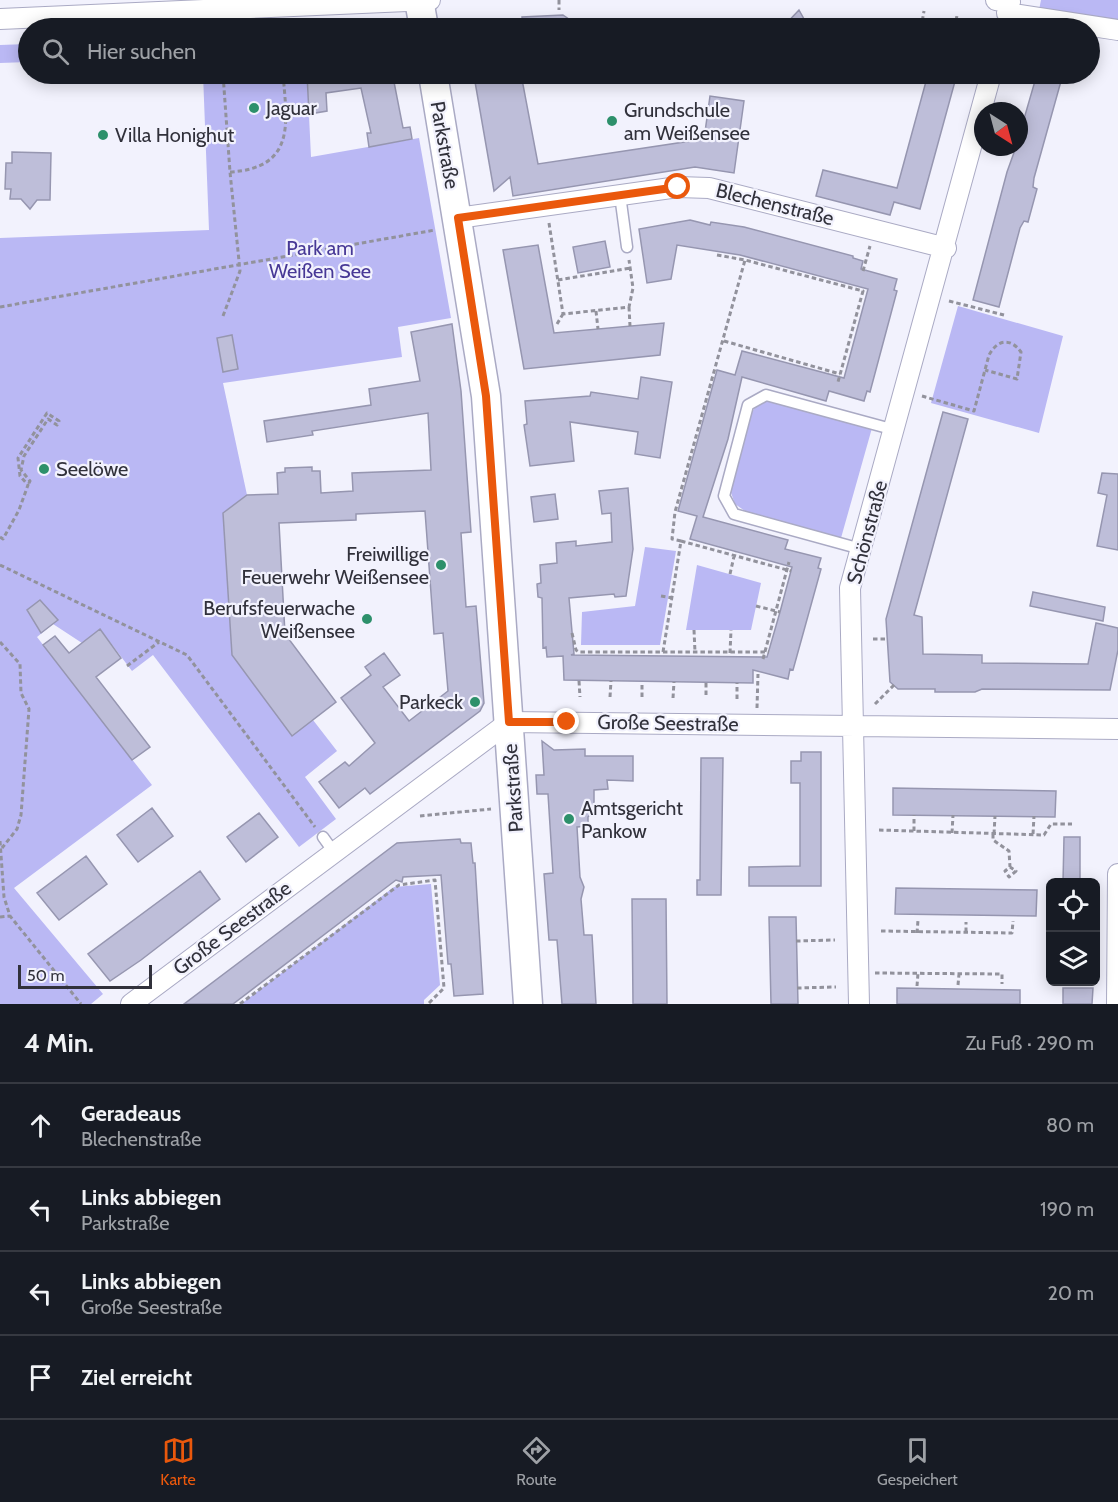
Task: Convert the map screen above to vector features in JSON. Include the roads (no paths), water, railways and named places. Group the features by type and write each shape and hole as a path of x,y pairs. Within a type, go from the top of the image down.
{"street":[{"path":"419,0 422,18"},
{"path":"22,18 430,0"},
{"path":"1005,9 1053,18"},
{"path":"0,19 18,18"},
{"path":"1100,27 1118,30"},
{"name":"Parkstraße","path":"434,84 450,223 486,396 528,1004"},
{"name":"Schönstraße","path":"859,1004 850,588 946,248 988,84"},
{"name":"Blechenstraße","path":"450,223 678,187 709,188 946,248"},
{"name":"Große Seestraße","path":"131,1004 328,844 509,722 1118,729"},
{"path":"1118,874 1118,1004"}],"lane":[{"path":"620,195 627,247"},
{"path":"861,549 734,514 724,496 748,405 766,395 895,430"}],"place":[{"name":"Jaguar","path":"254,108"},
{"name":"Grundschule am Weißensee","path":"612,121"},
{"name":"Villa Honighut","path":"103,135"},
{"name":"Seelöwe","path":"44,469"},
{"name":"Freiwillige Feuerwehr Weißensee","path":"441,565"},
{"name":"Berufsfeuerwache Weißensee","path":"367,619"},
{"name":"Parkeck","path":"475,702"},
{"name":"Amtsgericht Pankow","path":"569,819"}],"park label":[{"name":"Park am Weißen See","path":"320,260"}]}
